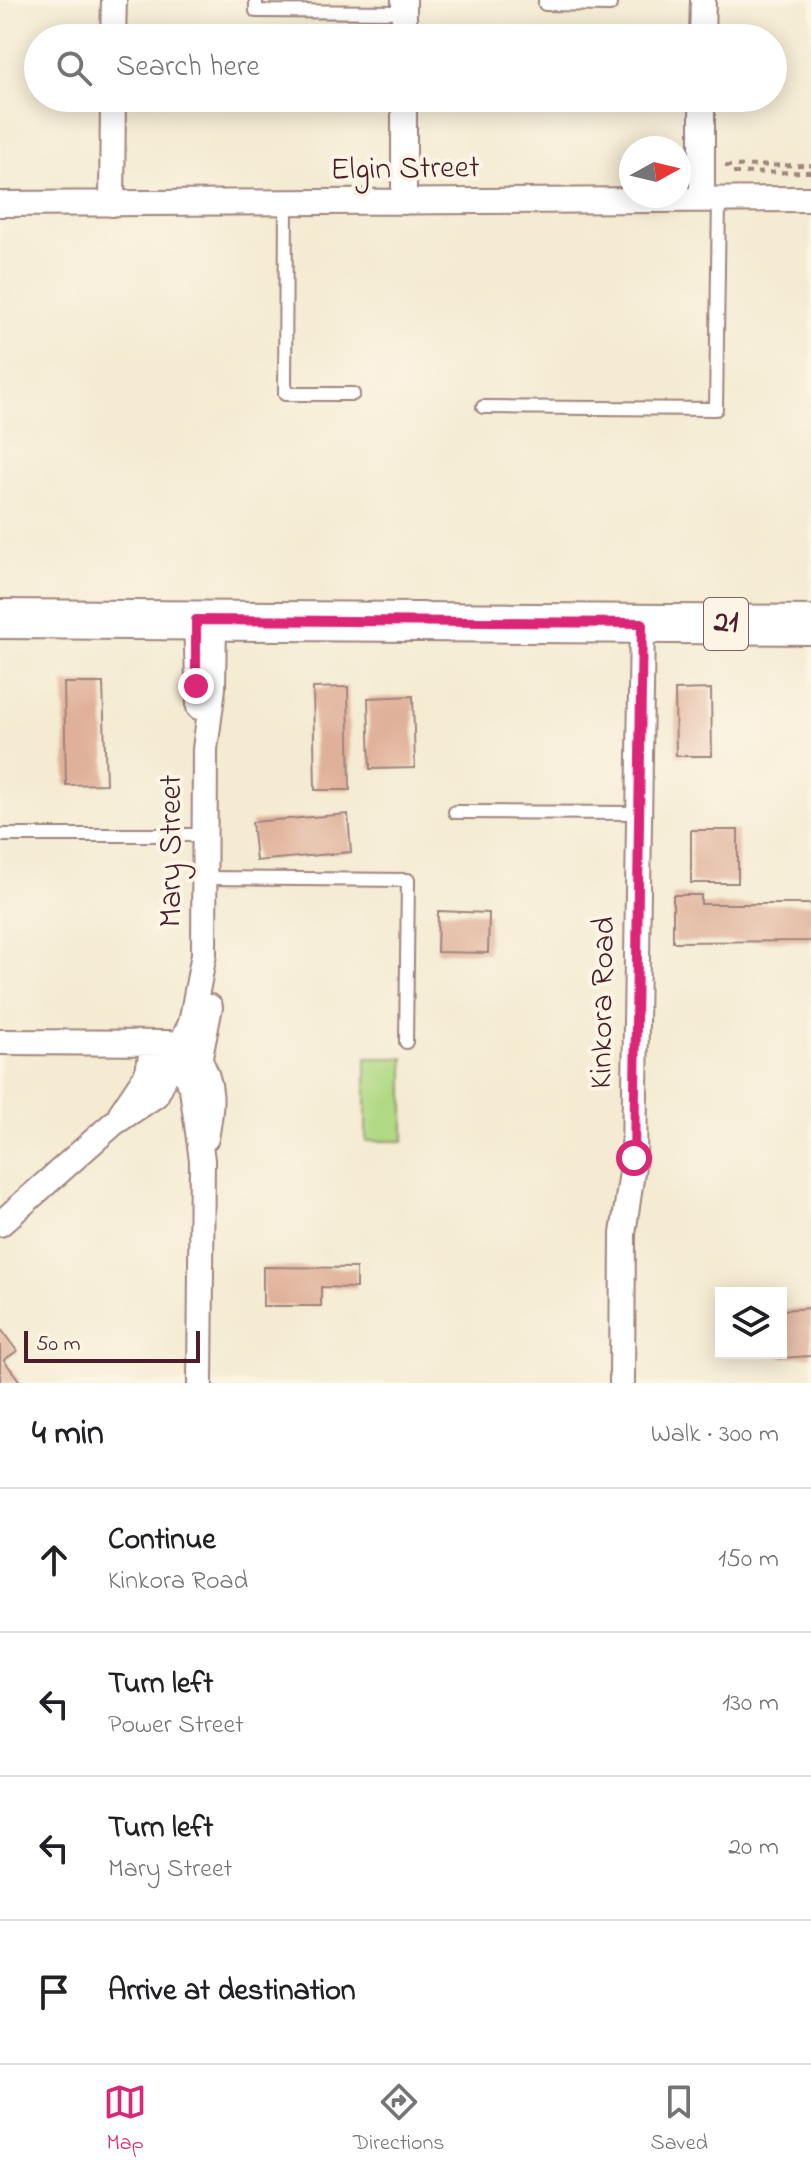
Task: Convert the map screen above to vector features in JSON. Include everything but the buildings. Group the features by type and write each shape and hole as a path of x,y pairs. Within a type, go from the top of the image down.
{"main road":[{"name":"21","path":"0,619 811,625"}],"street":[{"path":"113,24 114,0"},
{"path":"702,24 703,0"},
{"path":"112,204 113,112"},
{"path":"404,112 404,202"},
{"path":"702,112 702,167 710,199"},
{"name":"Elgin Street","path":"0,204 811,199"},
{"name":"Mary Street","path":"202,1160 189,1083 197,1072 185,1054 196,1011 204,954 205,749 196,686 205,620"},
{"name":"Kinkora Road","path":"622,1383 623,1234 634,1158 642,623"},
{"path":"0,1042 154,1044 185,1054 156,1095 114,1123 0,1224"},
{"path":"114,1123 143,1082 154,1044"},
{"name":"Mary Street","path":"185,1054 209,1078 212,1095 202,1160 200,1383"}],"lane":[{"path":"256,0 256,11 404,6"},
{"path":"545,0 545,4 610,5"},
{"path":"483,407 716,409 710,199"},
{"path":"286,203 285,394 353,394"},
{"path":"455,812 639,813"},
{"path":"0,835 204,835"},
{"path":"204,878 408,880 406,1042"}],"path":[{"path":"702,167 811,165"}],"green space":[{"path":"366,1058 404,1058 404,1141 366,1141"}],"route":[{"path":"196,686 196,620 642,623 634,1158"}]}
